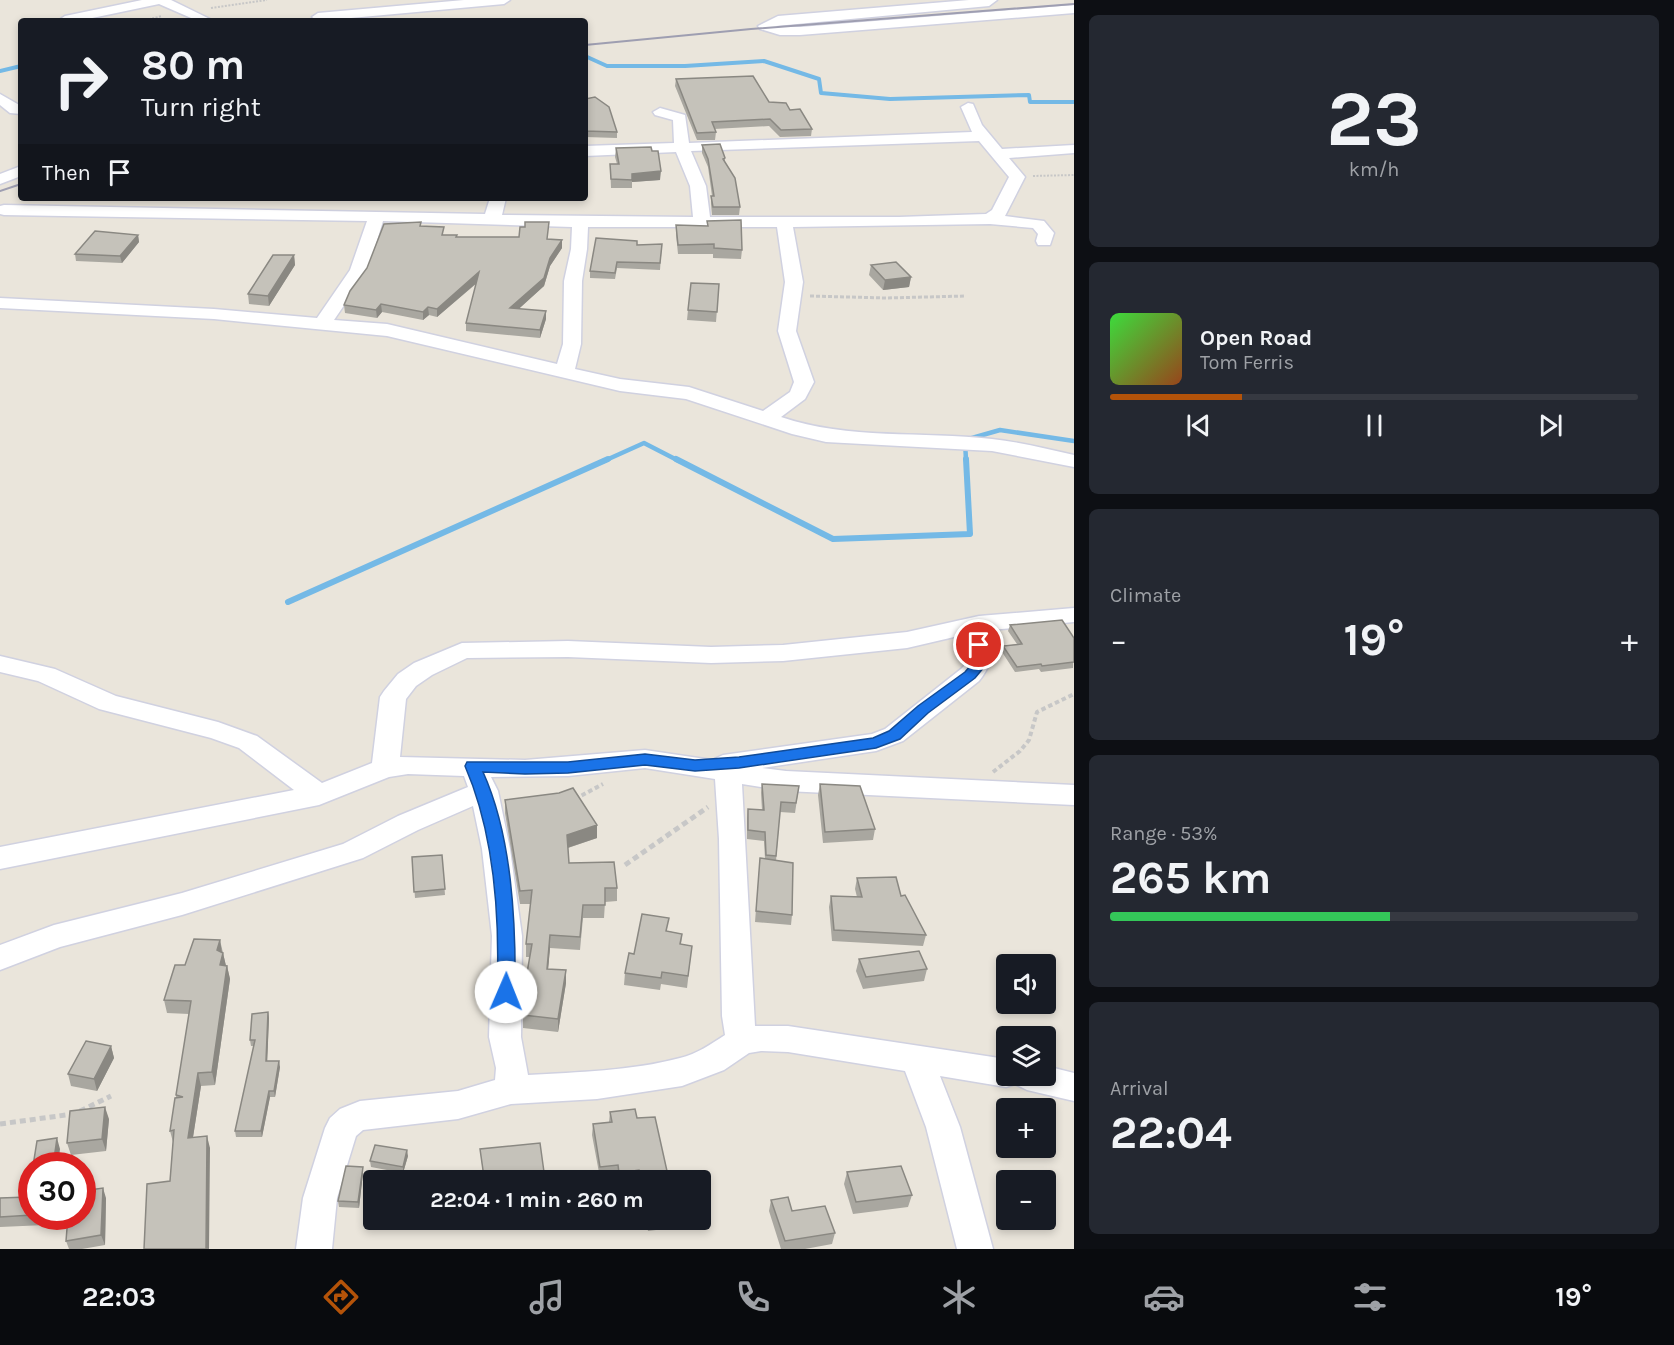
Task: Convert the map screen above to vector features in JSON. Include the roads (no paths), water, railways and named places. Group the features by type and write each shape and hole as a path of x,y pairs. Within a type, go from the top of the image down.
{"street":[{"path":"74,18 160,0 201,18"},
{"path":"317,15 454,2 504,0"},
{"path":"991,0 953,7 778,20 764,26 780,31 800,31 1074,9"},
{"path":"1014,14 1015,18 1025,27"},
{"path":"2,102 18,110"},
{"path":"968,107 975,126 1017,177 999,213 990,219"},
{"path":"660,112 680,118 682,148 698,186 702,222"},
{"path":"588,151 982,136"},
{"path":"999,154 1074,149"},
{"path":"0,179 18,172"},
{"path":"2,211 29,201"},
{"path":"492,220 497,201"},
{"path":"2,211 277,213 580,222 899,222 990,219 1038,224 1046,233 1044,241"},
{"path":"322,324 359,270 376,217"},
{"path":"565,371 572,344 573,280 579,249 580,222"},
{"path":"766,419 798,395 804,382 787,331 794,282 784,222"},
{"path":"0,303 191,313 387,330 413,338 620,385 689,393 799,430 826,436 992,445 1074,461"},
{"path":"386,768 393,697 407,680 462,651 545,649 700,655 783,653 908,640 979,624 1074,615"},
{"path":"0,858 319,795 386,768 408,765 478,778 525,769 645,759 695,766 821,752 886,739 970,675 978,666 979,624"},
{"path":"0,664 46,675 108,703 218,730 248,742 319,795"},
{"path":"695,766 729,784 786,781 1074,795"},
{"path":"0,958 54,937 182,904 353,851 408,823 478,778"},
{"path":"478,778 496,849 507,936 505,1037 512,1068 510,1090"},
{"path":"729,784 733,839 738,1016 742,1041"},
{"path":"314,1249 320,1198 342,1128 352,1119 360,1116 458,1105 510,1090 597,1085 682,1072 713,1060 742,1041 761,1038 788,1039 996,1071"},
{"path":"918,1059 943,1127 975,1249"},
{"path":"1056,1083 1074,1087"}],"waterway":[{"path":"588,57 607,66 685,66 764,61 819,79 821,93 890,99 1029,95 1030,102 1074,102"},
{"path":"0,71 18,67"},
{"path":"966,461 965,440 1000,430 1074,441"},
{"path":"604,461 644,443 679,461"},
{"path":"288,602 608,459"},
{"path":"676,459 833,539 970,534 966,459"}],"railway":[{"path":"588,45 751,29 1074,4"},
{"path":"0,191 18,185"}]}
